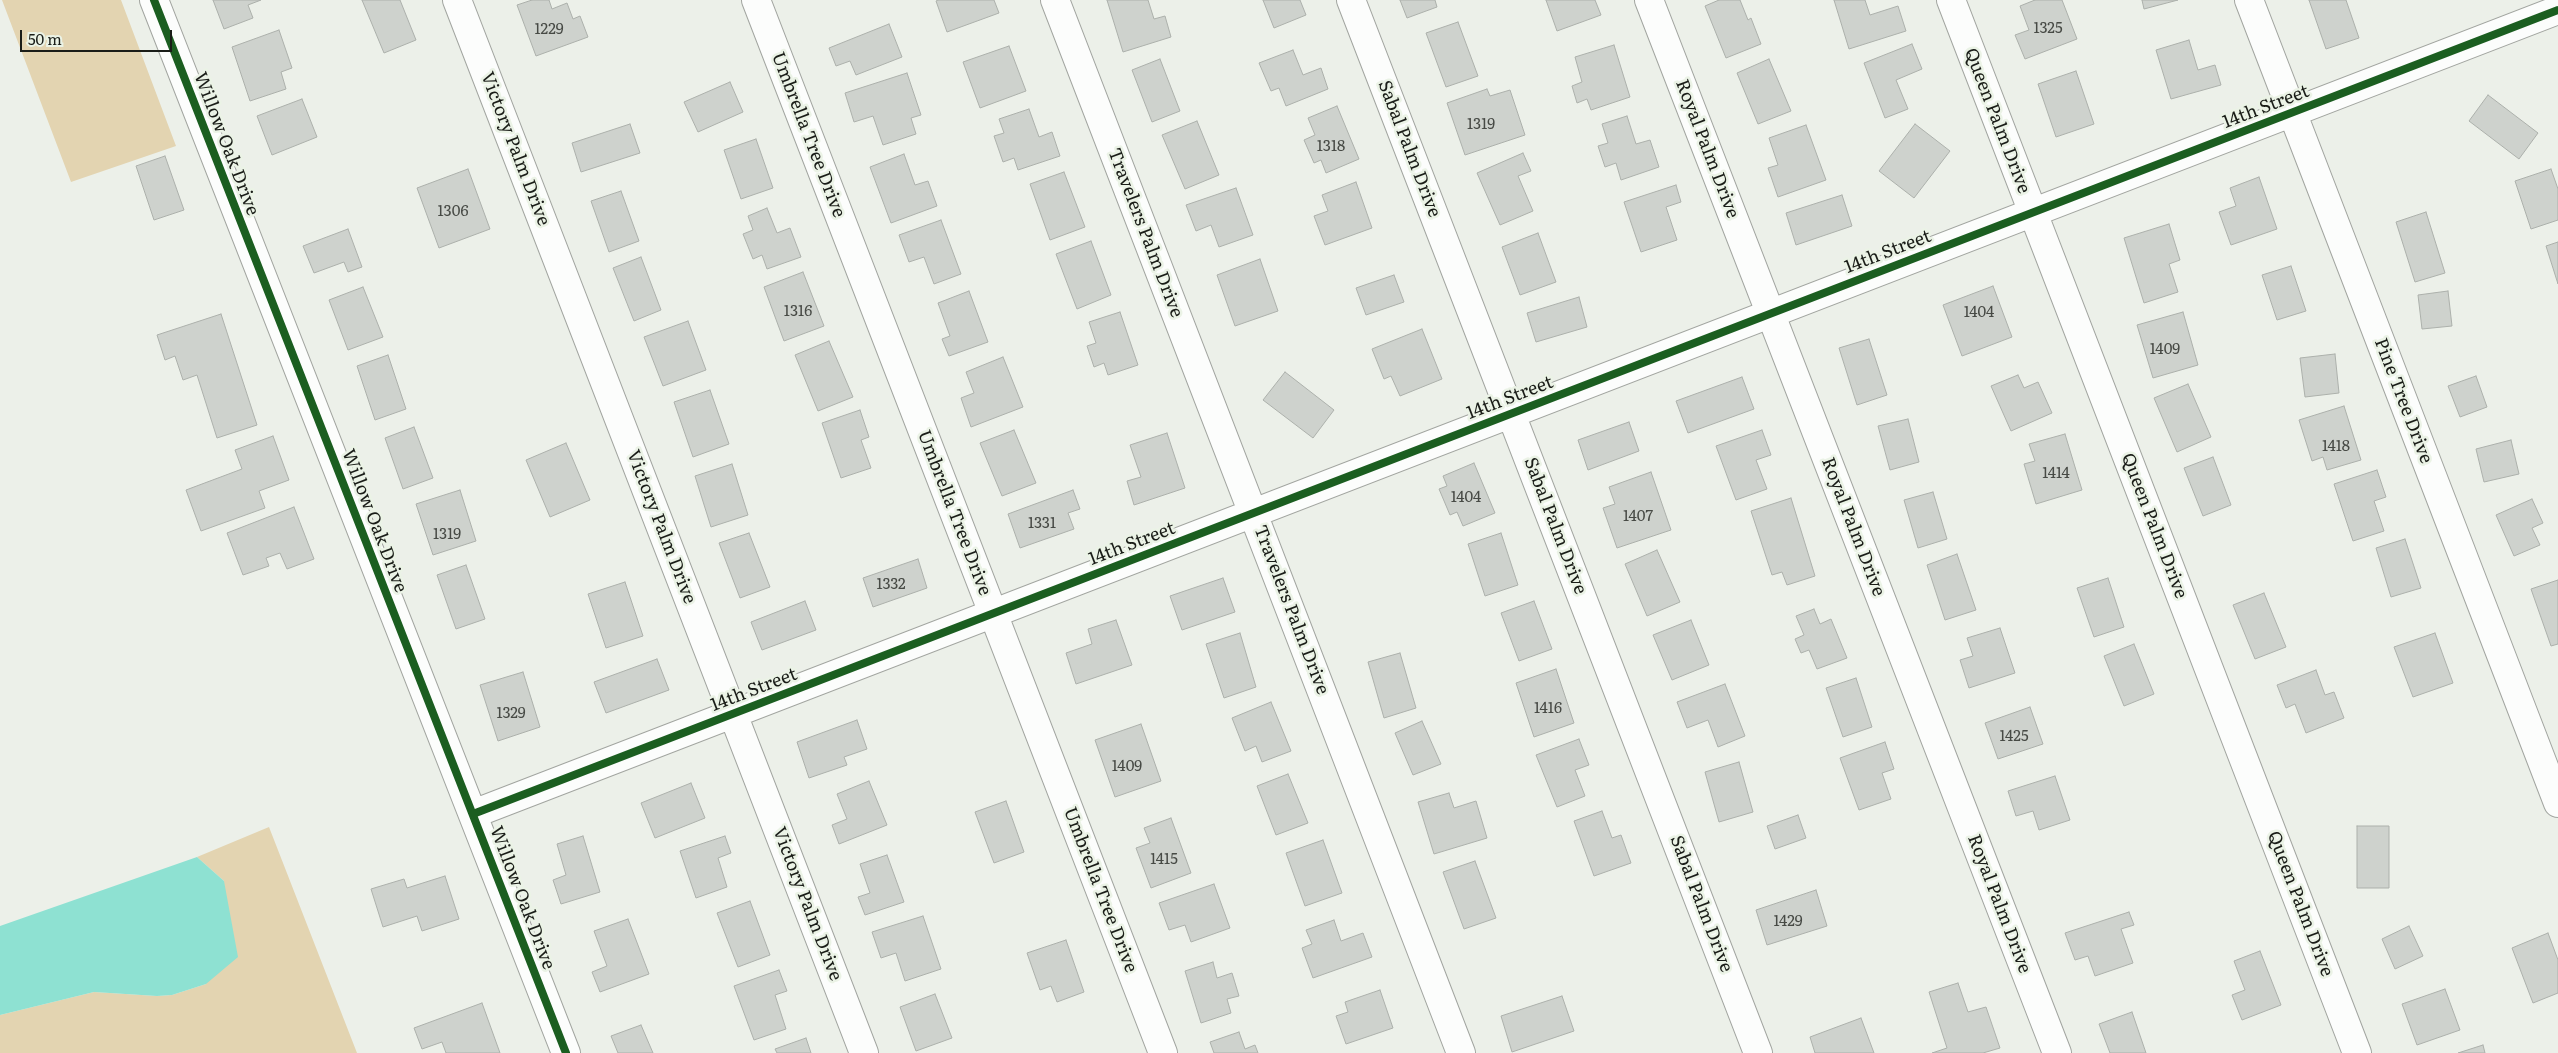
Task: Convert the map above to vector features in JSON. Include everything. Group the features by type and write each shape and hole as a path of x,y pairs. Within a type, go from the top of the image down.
{"street":[{"name":"Willow Oak Drive","path":"154,0 566,1053"},
{"name":"Victory Palm Drive","path":"457,0 864,1053"},
{"name":"Umbrella Tree Drive","path":"756,0 1163,1053"},
{"name":"Travelers Palm Drive","path":"1055,0 1461,1053"},
{"name":"Sabal Palm Drive","path":"1351,0 1758,1053"},
{"name":"Royal Palm Drive","path":"1649,0 2057,1053"},
{"name":"Queen Palm Drive","path":"1950,0 2357,1053"},
{"name":"Pine Tree Drive","path":"2249,0 2558,803"},
{"name":"14th Street","path":"473,814 2553,13"}],"shaded area":[{"path":"2,0 121,0 176,146 71,182"},
{"path":"269,827 357,1053 0,1053 0,1015 94,992 157,996 172,995 206,984 224,881 197,857"}],"water":[{"path":"197,857 224,881 238,957 206,984 172,995 157,996 94,992 0,1015 0,926"}],"building":[{"path":"213,0 261,0 248,5 253,18 224,29"},
{"path":"362,0 400,0 416,40 384,53"},
{"path":"532,0 549,0 552,9 567,3 573,19 580,16 588,37 536,56 517,5"},
{"path":"994,0 999,13 947,32 936,1"},
{"path":"1107,0 1148,0 1154,19 1165,16 1171,37 1123,52"},
{"path":"1263,0 1300,0 1306,15 1274,28"},
{"path":"1400,0 1435,0 1437,7 1407,18"},
{"path":"1546,0 1595,0 1601,15 1557,31"},
{"path":"1719,0 1740,0 1748,20 1751,18 1761,44 1726,58 1705,6"},
{"path":"1834,0 1865,0 1870,15 1898,6 1906,31 1849,49"},
{"path":"2035,0 2062,0 2077,39 2025,59 2015,35 2029,30 2020,6"},
{"path":"2142,0 2178,0 2144,9"},
{"path":"2309,0 2346,0 2359,38 2326,49"},
{"path":"1458,22 1478,76 1446,87 1426,33"},
{"path":"889,24 902,57 856,75 850,61 836,66 829,48"},
{"path":"279,30 292,68 281,72 286,89 250,101 232,47"},
{"path":"2189,40 2198,70 2215,65 2221,85 2171,99 2156,50"},
{"path":"1912,44 1922,69 1896,80 1908,109 1885,118 1864,63"},
{"path":"1614,45 1630,97 1591,110 1587,99 1577,103 1572,86 1582,82 1575,57"},
{"path":"1009,46 1026,91 980,108 963,62"},
{"path":"1293,50 1303,75 1321,68 1328,89 1286,106 1279,88 1271,91 1259,63"},
{"path":"1160,59 1180,111 1152,122 1132,70"},
{"path":"1769,59 1791,111 1758,124 1737,73"},
{"path":"2076,71 2094,124 2056,137 2038,84"},
{"path":"907,73 921,115 911,118 916,134 883,145 873,116 854,122 845,93"},
{"path":"730,82 743,112 698,132 684,102"},
{"path":"1487,89 1490,96 1510,90 1525,135 1465,155 1447,103"},
{"path":"2488,95 2538,133 2519,159 2469,121"},
{"path":"302,99 317,137 272,155 257,116"},
{"path":"1337,106 1359,159 1326,173 1321,160 1314,163 1304,140 1315,135 1308,118"},
{"path":"1029,109 1039,137 1052,132 1060,156 1018,170 1014,158 1003,162 994,136 1004,133 999,119"},
{"path":"1627,116 1636,144 1650,140 1659,167 1621,180 1616,163 1605,167 1598,146 1608,143 1602,124"},
{"path":"1197,121 1219,175 1185,189 1162,135"},
{"path":"630,124 640,153 581,172 572,143"},
{"path":"1915,124 1950,151 1914,198 1879,171"},
{"path":"1806,125 1826,180 1778,197 1768,168 1778,165 1769,138"},
{"path":"756,139 773,188 741,199 724,150"},
{"path":"1523,153 1531,171 1518,176 1533,211 1500,225 1477,173"},
{"path":"904,154 915,185 928,181 937,206 891,223 870,167"},
{"path":"165,156 184,210 154,220 136,166"},
{"path":"468,169 490,229 439,248 417,188"},
{"path":"2551,169 2558,189 2558,220 2531,229 2515,181"},
{"path":"1064,172 1085,227 1050,240 1030,184"},
{"path":"2259,177 2277,229 2231,245 2219,212 2236,206 2230,188"},
{"path":"1356,182 1372,228 1325,245 1314,216 1328,211 1322,195"},
{"path":"1676,185 1681,202 1666,207 1677,240 1641,252 1624,202"},
{"path":"1236,188 1253,235 1219,247 1211,225 1196,231 1186,205"},
{"path":"621,191 639,241 609,252 591,201"},
{"path":"1842,195 1852,226 1796,245 1786,213"},
{"path":"767,208 777,233 790,228 801,257 767,269 762,255 753,259 743,234 753,230 748,216"},
{"path":"2426,212 2445,273 2415,282 2396,222"},
{"path":"941,220 961,274 934,284 924,257 909,262 899,235"},
{"path":"2169,224 2180,260 2169,264 2178,292 2144,303 2124,238"},
{"path":"348,229 362,267 348,272 344,262 314,273 303,246"},
{"path":"1538,233 1556,282 1520,295 1502,247"},
{"path":"1091,241 1111,295 1077,309 1056,254"},
{"path":"2558,242 2558,284 2546,246"},
{"path":"641,257 661,310 634,321 613,268"},
{"path":"1260,259 1278,311 1235,326 1217,275"},
{"path":"2291,266 2306,311 2277,320 2262,275"},
{"path":"803,272 824,326 784,341 764,287"},
{"path":"1394,275 1404,302 1366,315 1356,288"},
{"path":"1993,286 2012,337 1962,356 1943,305"},
{"path":"363,287 383,337 348,350 329,300"},
{"path":"969,291 988,342 949,356 942,339 950,336 938,303"},
{"path":"2448,291 2452,326 2422,329 2418,295"},
{"path":"1579,297 1587,327 1536,342 1527,313"},
{"path":"1120,312 1138,365 1108,375 1104,363 1094,367 1087,346 1096,343 1089,322"},
{"path":"2183,312 2198,365 2153,378 2137,325"},
{"path":"221,314 257,425 217,438 197,375 183,380 175,356 165,360 157,335"},
{"path":"688,321 706,370 663,386 644,337"},
{"path":"1422,329 1442,379 1400,396 1391,376 1384,379 1372,349"},
{"path":"1869,339 1887,395 1857,405 1839,348"},
{"path":"829,341 853,397 818,411 795,355"},
{"path":"2335,354 2339,393 2305,397 2300,358"},
{"path":"388,355 406,409 375,420 357,366"},
{"path":"1003,357 1023,407 971,427 961,398 974,393 966,372"},
{"path":"1285,372 1334,410 1313,438 1263,400"},
{"path":"2018,375 2024,388 2038,382 2052,413 2011,431 1991,386"},
{"path":"2476,376 2487,407 2460,417 2448,386"},
{"path":"1742,377 1754,409 1688,433 1676,401"},
{"path":"2188,384 2211,437 2177,452 2154,398"},
{"path":"710,390 729,444 693,457 674,402"},
{"path":"2344,406 2361,460 2327,470 2323,457 2312,461 2299,420"},
{"path":"860,410 869,437 861,440 871,468 841,478 822,423"},
{"path":"1908,419 1919,462 1890,470 1878,426"},
{"path":"1629,422 1639,451 1588,470 1578,440"},
{"path":"414,427 433,478 403,489 385,438"},
{"path":"1014,430 1036,483 1002,496 980,443"},
{"path":"1762,430 1771,455 1756,460 1767,489 1736,500 1716,446"},
{"path":"1167,433 1185,488 1134,505 1127,481 1141,477 1130,445"},
{"path":"2065,434 2082,490 2036,504 2024,464 2035,461 2029,444"},
{"path":"273,436 289,480 259,491 265,508 201,531 186,490 242,469 235,450"},
{"path":"2511,440 2519,474 2484,482 2476,449"},
{"path":"566,443 590,500 550,517 526,460"},
{"path":"2213,457 2231,505 2203,516 2184,468"},
{"path":"1474,463 1495,513 1463,526 1457,512 1450,515 1439,489 1447,486 1443,476"},
{"path":"732,464 748,515 711,527 695,476"},
{"path":"2377,470 2386,497 2374,501 2384,531 2353,541 2334,484"},
{"path":"1651,472 1671,530 1617,548 1603,508 1615,504 1609,487"},
{"path":"460,490 476,541 433,555 416,504"},
{"path":"1073,490 1080,509 1068,513 1074,529 1020,548 1008,514"},
{"path":"1933,492 1947,539 1918,548 1904,500"},
{"path":"1791,498 1815,576 1787,585 1782,572 1772,575 1751,511"},
{"path":"2532,499 2543,523 2532,528 2540,545 2514,556 2496,515"},
{"path":"294,507 314,559 287,569 280,553 266,558 269,566 243,575 227,533"},
{"path":"749,533 770,587 740,598 719,543"},
{"path":"1501,533 1518,585 1485,596 1468,544"},
{"path":"2405,539 2421,588 2391,597 2376,548"},
{"path":"1657,550 1680,602 1647,616 1625,564"},
{"path":"1957,554 1976,610 1945,620 1927,565"},
{"path":"918,559 927,588 873,607 863,578"},
{"path":"466,565 485,619 456,629 437,575"},
{"path":"1223,578 1235,612 1182,630 1170,596"},
{"path":"2108,578 2124,627 2094,637 2077,588"},
{"path":"2558,580 2558,644 2551,646 2531,589"},
{"path":"625,582 643,636 606,648 588,594"},
{"path":"2264,593 2286,647 2255,659 2233,605"},
{"path":"805,601 816,630 762,650 751,622"},
{"path":"1534,601 1552,649 1519,661 1501,613"},
{"path":"1814,609 1820,624 1831,619 1847,658 1817,669 1809,650 1801,653 1795,639 1804,635 1796,616"},
{"path":"1116,620 1132,665 1076,684 1066,653 1092,644 1088,629"},
{"path":"1691,620 1709,665 1672,680 1653,635"},
{"path":"2000,628 2015,673 1969,688 1960,660 1973,656 1967,638"},
{"path":"1240,633 1256,687 1224,698 1206,644"},
{"path":"2435,633 2453,683 2413,697 2394,647"},
{"path":"2134,644 2154,694 2124,706 2104,656"},
{"path":"1400,653 1416,708 1384,718 1368,662"},
{"path":"657,659 669,690 606,713 594,682"},
{"path":"1556,669 1574,723 1534,737 1516,683"},
{"path":"2316,670 2325,695 2334,692 2344,718 2306,733 2295,704 2286,708 2277,685"},
{"path":"523,672 540,727 498,741 480,685"},
{"path":"1856,678 1872,727 1843,737 1826,688"},
{"path":"1725,684 1745,736 1718,747 1708,720 1687,728 1677,702"},
{"path":"1271,702 1291,751 1262,762 1256,746 1245,751 1232,718"},
{"path":"2030,707 2043,744 1998,759 1985,723"},
{"path":"857,720 867,749 844,757 847,765 809,778 797,742"},
{"path":"1422,721 1441,764 1413,775 1395,733"},
{"path":"1141,724 1161,781 1115,797 1095,740"},
{"path":"1579,739 1589,765 1575,770 1585,796 1557,807 1536,755"},
{"path":"1885,742 1894,769 1882,773 1891,799 1859,810 1840,758"},
{"path":"1739,762 1753,812 1719,822 1705,772"},
{"path":"1288,774 1308,823 1276,835 1257,786"},
{"path":"2055,776 2070,820 2039,830 2033,811 2016,816 2008,791"},
{"path":"869,781 887,825 839,844 832,825 847,819 837,794"},
{"path":"691,783 705,818 655,838 641,803"},
{"path":"1449,793 1454,808 1476,801 1487,838 1434,854 1418,802"},
{"path":"1006,801 1024,852 994,863 975,812"},
{"path":"1602,811 1612,838 1621,835 1631,863 1594,876 1574,821"},
{"path":"1798,815 1806,838 1775,849 1767,826"},
{"path":"1171,818 1191,873 1151,888 1136,848 1150,843 1144,828"},
{"path":"2357,826 2389,826 2389,888 2357,888"},
{"path":"583,836 600,892 561,904 553,880 566,875 557,844"},
{"path":"725,836 731,853 718,858 727,887 696,898 680,851"},
{"path":"1323,840 1342,893 1305,906 1286,853"},
{"path":"887,855 904,902 865,915 858,897 870,893 860,864"},
{"path":"1475,861 1496,918 1464,929 1443,872"},
{"path":"445,876 459,919 422,931 417,916 383,927 371,889 404,879 407,888"},
{"path":"1214,884 1230,928 1191,942 1185,925 1169,930 1159,903"},
{"path":"1816,890 1827,926 1767,945 1756,910"},
{"path":"750,901 770,955 738,967 717,913"},
{"path":"2129,912 2134,925 2121,929 2133,963 2095,976 2088,956 2075,960 2065,933"},
{"path":"923,916 941,969 905,981 896,953 881,958 872,932"},
{"path":"628,919 649,974 600,992 592,972 607,966 594,931"},
{"path":"1334,920 1341,941 1363,933 1372,957 1313,978 1302,948 1312,944 1306,930"},
{"path":"2409,926 2423,956 2395,969 2382,939"},
{"path":"2548,933 2558,960 2558,993 2533,1003 2512,948"},
{"path":"1066,940 1084,992 1057,1002 1051,986 1040,990 1027,953"},
{"path":"2260,951 2281,1005 2242,1020 2232,995 2245,990 2234,961"},
{"path":"1213,962 1217,978 1232,973 1239,996 1227,999 1231,1013 1201,1023 1185,971"},
{"path":"779,970 787,991 775,995 786,1029 754,1040 734,986"},
{"path":"1958,983 1968,1012 1986,1007 2000,1048 1983,1053 1932,1053 1947,1048 1929,992"},
{"path":"2445,989 2460,1030 2417,1045 2402,1004"},
{"path":"1380,990 1393,1028 1346,1044 1336,1016 1348,1012 1345,1002"},
{"path":"935,994 952,1038 916,1051 900,1007"},
{"path":"1562,996 1574,1031 1512,1052 1501,1016"},
{"path":"482,1003 500,1053 446,1053 442,1042 422,1049 414,1028"},
{"path":"2132,1012 2146,1053 2110,1053 2099,1024"},
{"path":"1861,1018 1874,1053 1815,1053 1810,1037"},
{"path":"641,1025 653,1053 618,1053 611,1036"},
{"path":"1239,1032 1245,1049 1255,1045 1258,1053 1214,1053 1210,1042"},
{"path":"806,1038 811,1053 777,1053 775,1049"},
{"path":"2483,1045 2485,1053 2458,1053"}],"cycle path":[{"path":"154,0 566,1053"},
{"path":"473,814 2558,10"}]}
